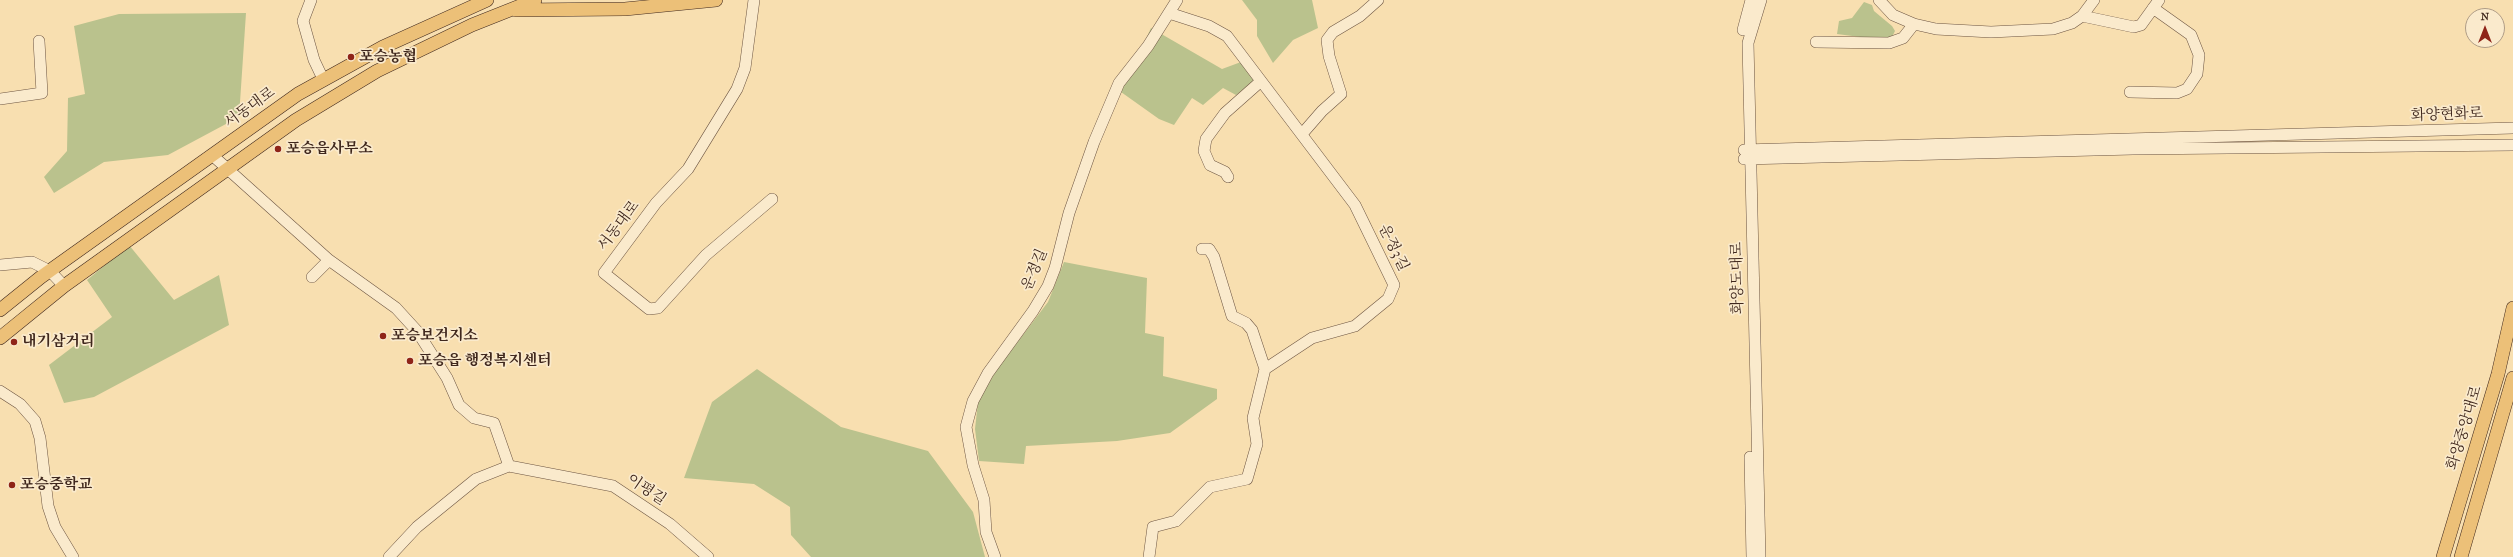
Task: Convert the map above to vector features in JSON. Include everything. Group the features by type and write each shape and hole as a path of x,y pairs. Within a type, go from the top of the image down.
{"main road":[{"name":"서동대로","path":"0,310 50,271 298,94 383,47 487,0"},
{"path":"0,338 64,286 296,120 377,71 472,25 534,0"},
{"path":"508,10 625,10 716,0"},
{"name":"화양중앙대로","path":"2444,557 2498,374 2513,308"},
{"path":"2461,557 2513,378"}],"street":[{"path":"311,0 303,20 314,60 323,80"},
{"name":"서동대로","path":"754,0 745,68 737,89 688,169 656,203 604,273 649,309 658,308 706,254 772,199"},
{"name":"운정길","path":"995,557 986,532 984,500 972,465 966,427 973,400 988,373 1033,311 1048,286 1055,268 1069,213 1094,142 1119,83 1170,13 1177,0"},
{"path":"1302,134 1322,111 1341,94 1329,56 1327,40 1333,32 1360,16 1378,0"},
{"name":"화양도대로","path":"1751,0 1740,42 1747,155 1760,557"},
{"name":"화양도대로","path":"1752,557 1747,155 1748,43 1761,0"},
{"path":"1879,0 1893,15 1914,24 1936,29 1991,32 2053,29 2072,23 2082,16 2094,0"},
{"path":"2082,16 2134,27 2141,25 2156,4 2191,35 2197,45 2199,55 2197,74 2187,89 2177,93 2130,92"},
{"name":"운정3길","path":"1170,13 1209,26 1227,36 1260,82 1302,134 1355,205 1394,285 1388,299 1355,326 1312,338 1265,369"},
{"path":"1816,42 1889,43 1903,38 1914,24"},
{"path":"0,99 42,93 39,41"},
{"path":"1228,177 1225,172 1210,166 1204,151 1206,139 1225,113 1260,82"},
{"name":"화양현화로","path":"1747,155 2513,128"},
{"name":"화양현화로","path":"1747,155 2383,145 2513,145"},
{"path":"212,154 330,260 396,308 417,331 447,378 459,405 474,418 494,424 509,466 476,479 417,527 389,557"},
{"path":"1149,557 1153,527 1176,521 1210,487 1247,479 1258,444 1253,418 1265,369 1252,330 1246,323 1232,316 1214,258 1209,249 1202,249"},
{"path":"312,276 330,260"},
{"path":"0,265 32,262 50,271 64,286"},
{"path":"0,391 20,404 35,421 40,438 48,506 55,527 73,557"},
{"name":"이평길","path":"509,466 614,486 670,524 708,557"}],"green space":[{"path":"1242,0 1312,0 1318,28 1293,40 1273,63 1257,36 1257,20"},
{"path":"1864,2 1872,5 1874,11 1892,26 1895,31 1892,37 1860,37 1837,34 1839,21 1852,18"},
{"path":"246,13 239,117 168,155 104,162 54,193 44,177 67,151 68,98 85,94 74,26 119,14"},
{"path":"1151,28 1222,69 1241,62 1256,80 1236,95 1223,88 1203,105 1192,98 1174,125 1159,119 1121,92"},
{"path":"129,245 174,300 219,275 229,325 94,397 64,403 49,365 112,317 87,280"},
{"path":"1064,262 1147,278 1145,333 1164,337 1163,376 1217,389 1217,399 1170,433 1117,441 1026,446 1024,464 979,461 975,429 978,402 997,369 1048,302"},
{"path":"757,369 841,427 928,451 973,512 985,557 811,557 791,535 790,507 754,484 684,478 712,402"}],"place":[{"name":"포승농협","path":"351,57"},
{"name":"포승읍사무소","path":"278,149"},
{"name":"포승보건지소","path":"383,336"},
{"name":"내기삼거리","path":"14,342"},
{"name":"포승읍 행정복지센터","path":"410,361"},
{"name":"포승중학교","path":"12,485"}]}
